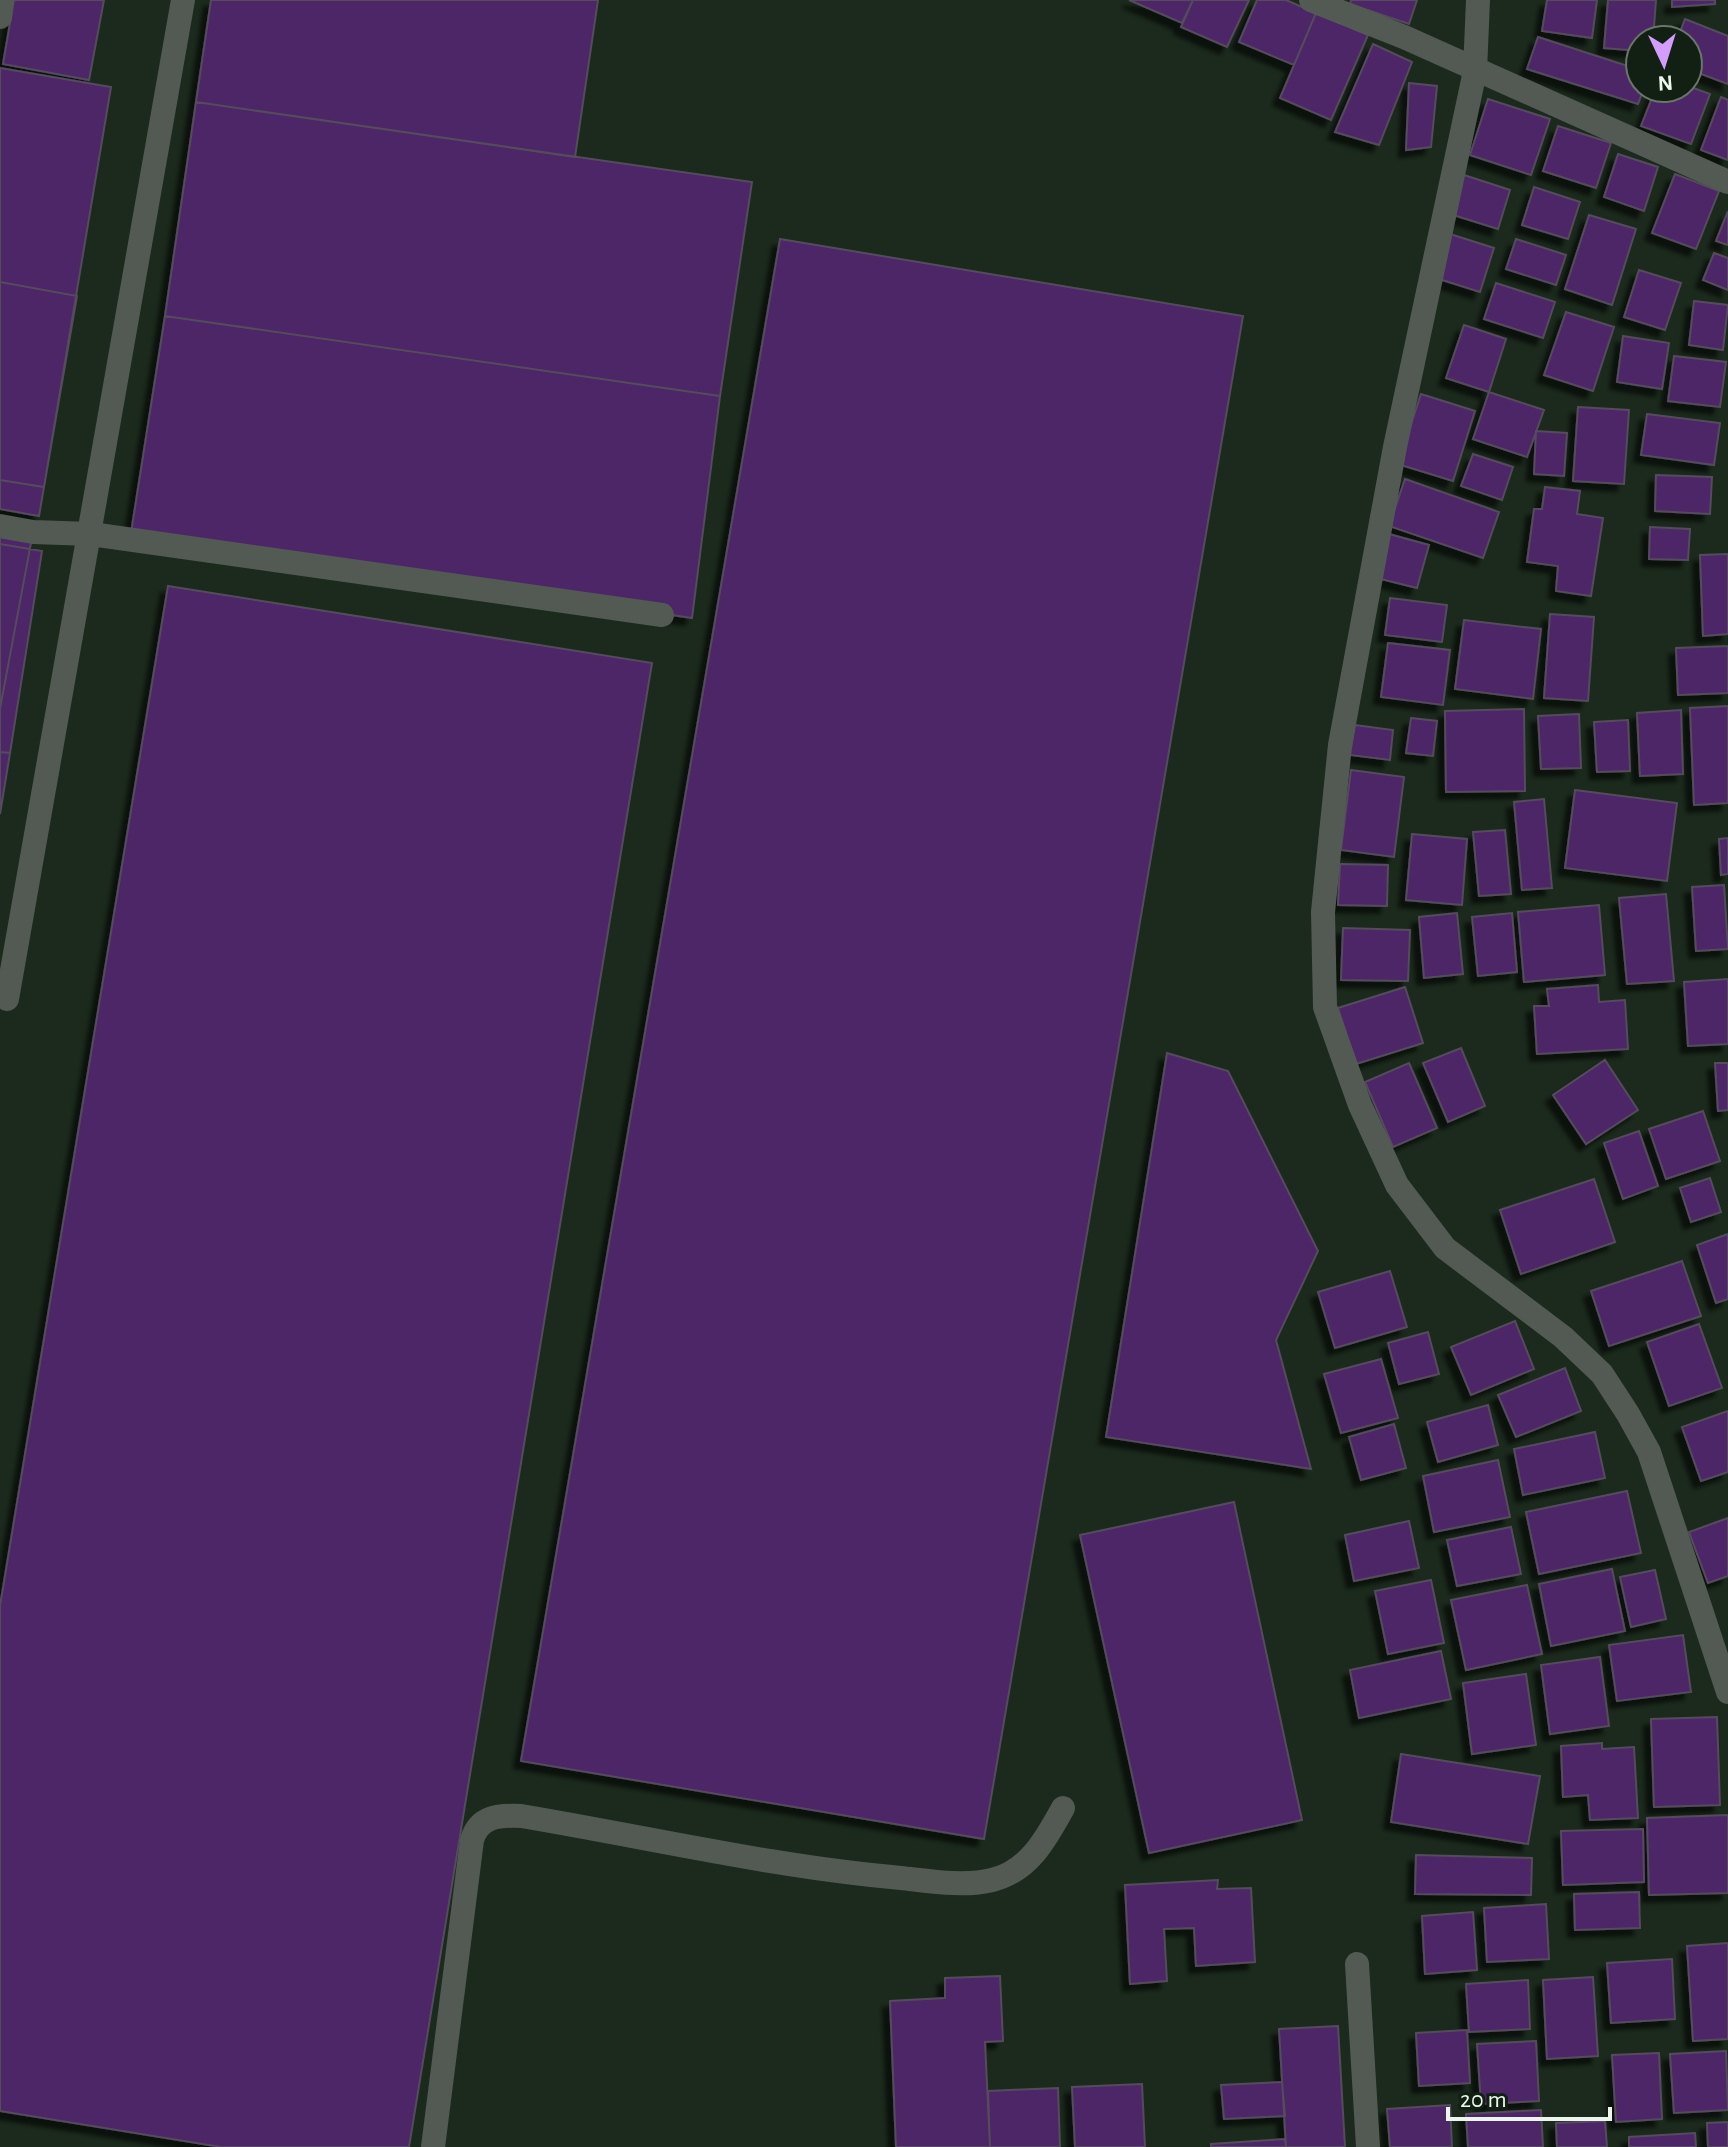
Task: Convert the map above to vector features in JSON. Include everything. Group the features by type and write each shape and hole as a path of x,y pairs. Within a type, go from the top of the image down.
{"street":[{"path":"0,17 2,0"},
{"path":"7,999 183,0"},
{"path":"1311,0 1404,37 1728,182"},
{"path":"1478,0 1475,71 1395,447 1340,745 1323,912 1325,1007 1360,1105 1397,1185 1445,1248 1563,1337 1602,1374 1628,1414 1649,1452 1720,1642 1728,1692"},
{"path":"0,526 33,532 91,534 662,615"},
{"path":"433,2147 472,1840 475,1830 496,1815 536,1818 860,1875 949,1882 992,1880 1022,1866 1043,1845 1063,1808"},
{"path":"1357,1964 1368,2147"}],"building":[{"path":"14,0 104,0 89,80 3,64"},
{"path":"211,0 598,0 575,157 196,102"},
{"path":"1129,0 1193,0 1182,23"},
{"path":"1193,0 1249,0 1227,47 1181,27"},
{"path":"1257,0 1286,0 1316,13 1294,65 1239,42"},
{"path":"1351,0 1417,0 1409,24 1350,4"},
{"path":"1547,0 1597,0 1592,38 1542,31"},
{"path":"1608,0 1656,0 1654,24 1624,24 1624,50 1604,48"},
{"path":"1672,0 1715,0 1715,4 1672,7"},
{"path":"1316,13 1368,35 1331,120 1280,98"},
{"path":"1704,27 1728,36 1728,84 1704,75"},
{"path":"1538,37 1624,65 1624,100 1527,69"},
{"path":"1373,44 1412,62 1379,145 1335,132"},
{"path":"0,68 111,87 44,487 0,480"},
{"path":"1409,83 1437,86 1431,147 1406,150"},
{"path":"1704,92 1710,94 1691,144 1641,126 1650,104 1704,104"},
{"path":"1721,97 1728,100 1728,160 1701,150"},
{"path":"1488,99 1550,119 1531,175 1470,155"},
{"path":"196,102 752,182 720,396 165,316"},
{"path":"1558,126 1611,143 1596,188 1543,171"},
{"path":"1618,154 1658,167 1644,211 1604,197"},
{"path":"1461,174 1510,190 1498,229 1447,213"},
{"path":"1675,174 1719,191 1696,249 1652,233"},
{"path":"1534,187 1580,202 1568,239 1522,225"},
{"path":"1728,211 1728,245 1716,241"},
{"path":"1589,215 1636,229 1612,305 1565,289"},
{"path":"1450,234 1494,248 1480,292 1436,278"},
{"path":"780,239 1243,316 984,1839 521,1761"},
{"path":"1516,239 1566,255 1556,285 1506,269"},
{"path":"1714,253 1728,258 1728,290 1703,280"},
{"path":"1639,270 1681,283 1665,330 1624,317"},
{"path":"0,282 77,296 39,516 0,509"},
{"path":"1496,283 1555,302 1543,338 1484,319"},
{"path":"1694,301 1728,305 1723,350 1689,345"},
{"path":"1566,312 1614,327 1593,391 1544,375"},
{"path":"165,316 720,396 692,618 131,533"},
{"path":"1464,325 1506,339 1489,392 1446,378"},
{"path":"1623,336 1669,343 1662,389 1617,382"},
{"path":"1674,356 1726,362 1720,407 1668,401"},
{"path":"1489,392 1544,410 1527,457 1473,439"},
{"path":"1421,394 1475,411 1453,481 1398,464"},
{"path":"1578,407 1629,410 1624,484 1573,481"},
{"path":"1647,414 1720,423 1714,465 1641,455"},
{"path":"1536,431 1567,433 1564,476 1534,474"},
{"path":"1473,454 1513,467 1502,500 1461,486"},
{"path":"1656,475 1712,477 1710,514 1655,511"},
{"path":"1405,479 1499,512 1483,558 1389,526"},
{"path":"1545,487 1580,491 1577,514 1603,518 1591,596 1556,591 1558,566 1527,562 1534,509 1542,509"},
{"path":"0,526 33,532 0,709"},
{"path":"1650,527 1690,529 1688,560 1649,559"},
{"path":"1389,534 1429,545 1417,588 1377,578"},
{"path":"0,544 42,551 10,753 0,752"},
{"path":"1728,554 1728,634 1703,636 1700,555"},
{"path":"168,586 652,663 409,2147 221,2147 0,2111 0,1606"},
{"path":"1390,598 1447,605 1442,642 1385,635"},
{"path":"1550,614 1594,617 1588,701 1544,698"},
{"path":"1464,620 1541,629 1533,699 1455,689"},
{"path":"1388,643 1450,650 1443,705 1381,697"},
{"path":"1728,646 1728,693 1678,695 1676,648"},
{"path":"1728,706 1728,803 1694,805 1690,708"},
{"path":"1524,709 1525,791 1446,792 1445,711"},
{"path":"1681,710 1683,774 1640,776 1637,713"},
{"path":"1579,714 1581,768 1541,769 1538,716"},
{"path":"1411,718 1437,721 1433,756 1406,753"},
{"path":"1628,720 1630,771 1597,772 1594,722"},
{"path":"1355,725 1393,730 1390,760 1350,755"},
{"path":"0,752 10,753 0,814"},
{"path":"1351,770 1404,777 1394,857 1341,850"},
{"path":"1575,790 1677,803 1667,881 1565,868"},
{"path":"1544,799 1552,888 1522,890 1514,802"},
{"path":"1505,830 1511,894 1479,896 1473,832"},
{"path":"1412,834 1467,839 1462,905 1406,900"},
{"path":"1728,838 1728,874 1721,875 1719,839"},
{"path":"1340,864 1388,865 1387,906 1338,905"},
{"path":"1724,885 1728,949 1696,951 1692,887"},
{"path":"1666,894 1674,981 1627,984 1619,898"},
{"path":"1599,905 1605,975 1524,982 1518,912"},
{"path":"1457,913 1463,974 1424,978 1419,917"},
{"path":"1512,913 1517,972 1478,976 1472,917"},
{"path":"1343,928 1410,930 1408,981 1341,980"},
{"path":"1728,979 1728,1044 1688,1046 1684,982"},
{"path":"1598,985 1599,1002 1625,1000 1628,1049 1537,1054 1534,1006 1549,1006 1547,989"},
{"path":"1405,987 1423,1043 1356,1064 1338,1008"},
{"path":"1461,1048 1485,1106 1448,1122 1423,1063"},
{"path":"1167,1053 1228,1071 1318,1251 1276,1340 1311,1469 1106,1437"},
{"path":"1605,1060 1638,1110 1586,1144 1553,1095"},
{"path":"1409,1063 1437,1128 1393,1147 1365,1082"},
{"path":"1715,1063 1728,1063 1728,1110 1718,1111"},
{"path":"1703,1111 1720,1161 1666,1179 1649,1129"},
{"path":"1639,1131 1658,1186 1623,1199 1604,1143"},
{"path":"1710,1178 1721,1212 1691,1222 1680,1188"},
{"path":"1594,1179 1615,1242 1521,1274 1500,1210"},
{"path":"1728,1234 1728,1299 1716,1303 1697,1245"},
{"path":"1682,1261 1701,1316 1609,1346 1591,1291"},
{"path":"1390,1271 1407,1327 1335,1348 1318,1292"},
{"path":"1515,1321 1534,1369 1471,1395 1451,1347"},
{"path":"1699,1324 1722,1388 1669,1406 1647,1342"},
{"path":"1428,1332 1439,1374 1399,1384 1388,1343"},
{"path":"1381,1359 1398,1418 1341,1433 1324,1374"},
{"path":"1565,1368 1581,1411 1516,1437 1498,1395"},
{"path":"1488,1405 1498,1445 1438,1462 1427,1422"},
{"path":"1728,1411 1728,1472 1701,1481 1682,1427"},
{"path":"1394,1424 1406,1468 1361,1480 1349,1437"},
{"path":"1595,1432 1605,1478 1523,1495 1514,1449"},
{"path":"1498,1460 1510,1517 1434,1532 1423,1476"},
{"path":"1627,1491 1641,1553 1539,1574 1526,1512"},
{"path":"1234,1502 1302,1820 1149,1853 1080,1535"},
{"path":"1728,1518 1728,1576 1708,1583 1689,1532"},
{"path":"1409,1521 1419,1568 1354,1581 1345,1535"},
{"path":"1511,1527 1521,1574 1457,1586 1447,1540"},
{"path":"1612,1569 1625,1631 1551,1646 1539,1584"},
{"path":"1655,1570 1666,1619 1631,1627 1620,1577"},
{"path":"1431,1580 1444,1643 1388,1654 1375,1591"},
{"path":"1527,1585 1542,1654 1466,1670 1451,1600"},
{"path":"1683,1635 1691,1692 1617,1701 1609,1645"},
{"path":"1441,1651 1451,1699 1359,1718 1350,1670"},
{"path":"1600,1657 1609,1726 1550,1734 1541,1665"},
{"path":"1526,1674 1536,1745 1472,1754 1463,1683"},
{"path":"1717,1717 1720,1805 1654,1807 1651,1719"},
{"path":"1602,1743 1602,1749 1634,1747 1638,1818 1590,1820 1588,1795 1563,1797 1561,1746"},
{"path":"1401,1754 1540,1776 1528,1844 1391,1822"},
{"path":"1728,1815 1728,1893 1649,1895 1647,1818"},
{"path":"1643,1829 1644,1882 1563,1885 1561,1831"},
{"path":"1416,1855 1532,1858 1531,1895 1415,1894"},
{"path":"1218,1880 1217,1889 1251,1888 1255,1962 1196,1966 1194,1928 1164,1929 1167,1981 1130,1984 1125,1885"},
{"path":"1639,1892 1640,1928 1575,1930 1574,1894"},
{"path":"1546,1904 1549,1959 1487,1962 1484,1908"},
{"path":"1473,1912 1477,1970 1425,1974 1422,1916"},
{"path":"1728,1943 1728,2039 1693,2041 1687,1946"},
{"path":"1672,1959 1675,2019 1611,2023 1607,1963"},
{"path":"1000,1976 1003,2041 985,2042 990,2147 896,2147 890,2001 945,1998 945,1978"},
{"path":"1593,1977 1598,2056 1547,2059 1543,1980"},
{"path":"1528,1980 1530,2029 1469,2032 1466,1984"},
{"path":"1338,2026 1345,2147 1286,2147 1279,2029"},
{"path":"1467,2030 1470,2083 1419,2086 1416,2033"},
{"path":"1536,2041 1539,2101 1481,2104 1477,2044"},
{"path":"1726,2051 1728,2110 1674,2113 1670,2054"},
{"path":"1659,2053 1662,2119 1616,2122 1612,2055"},
{"path":"1282,2082 1285,2116 1224,2119 1221,2085"},
{"path":"1142,2084 1145,2147 1075,2147 1072,2087"},
{"path":"1058,2088 1060,2147 990,2147 988,2091"},
{"path":"1450,2105 1452,2147 1390,2147 1387,2109"},
{"path":"1541,2110 1543,2147 1468,2147 1466,2114"},
{"path":"1605,2121 1607,2147 1557,2147 1556,2123"},
{"path":"1728,2122 1728,2147 1708,2147 1707,2123"},
{"path":"1695,2133 1696,2147 1629,2147 1629,2137"},
{"path":"1285,2139 1286,2147 1211,2147 1211,2144"}]}
